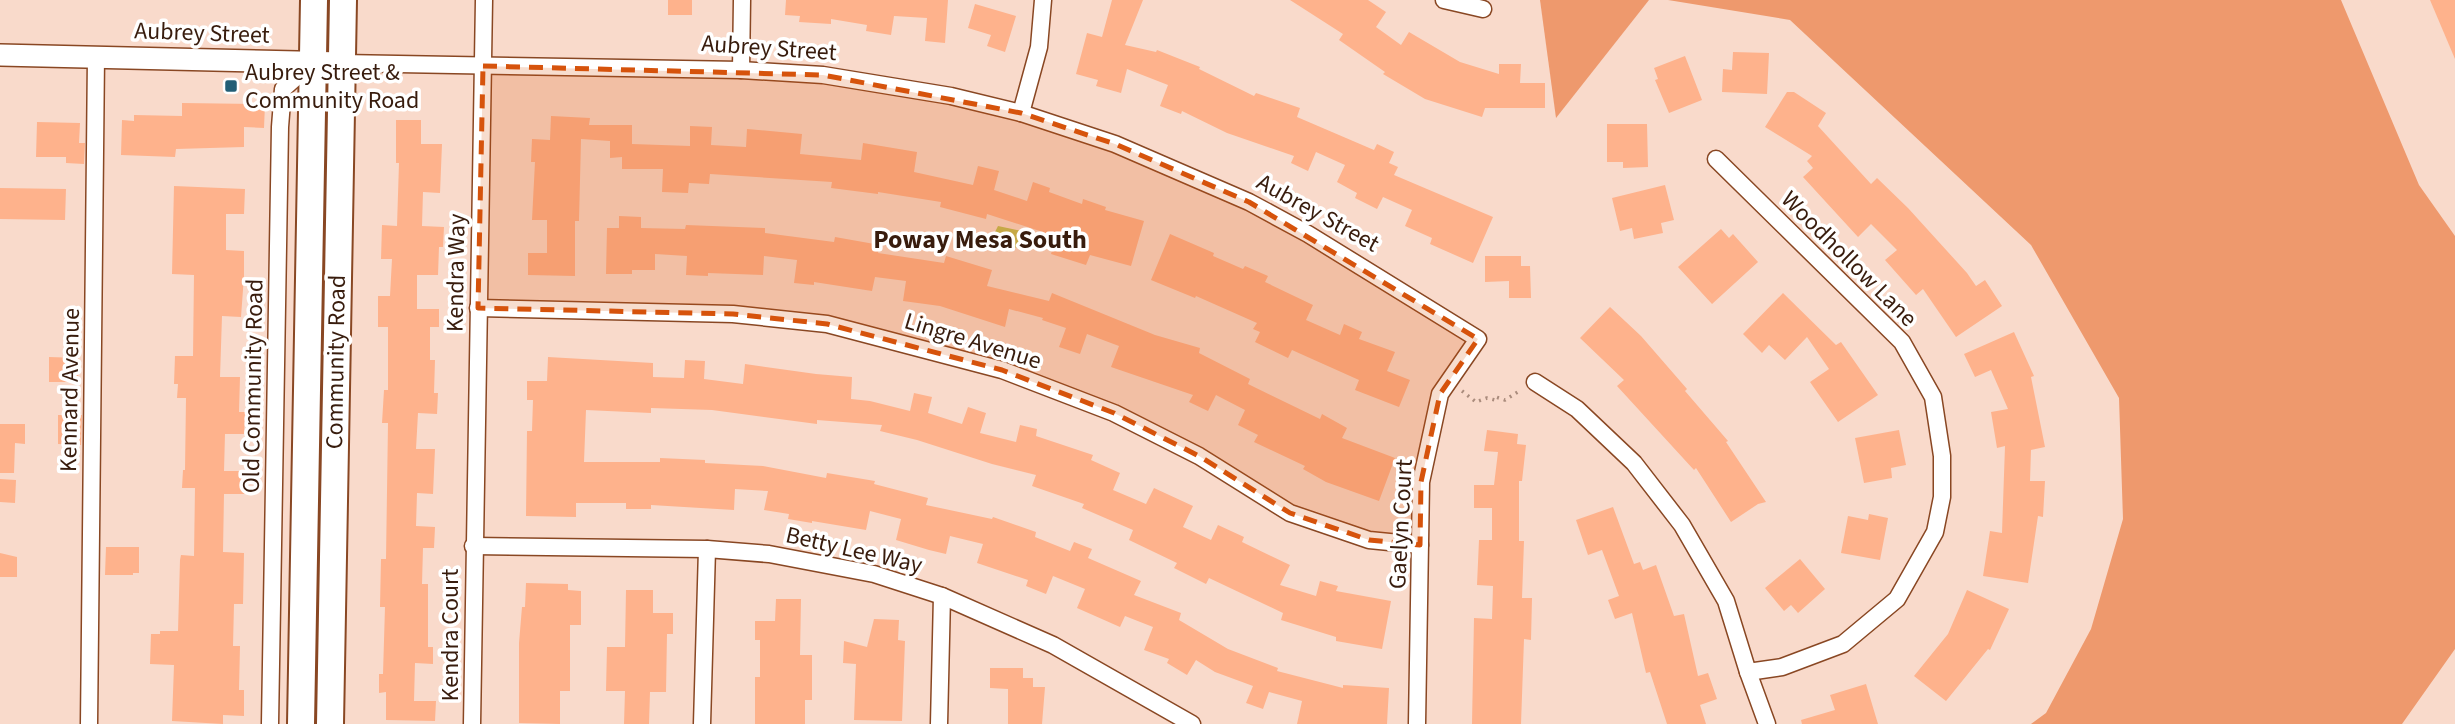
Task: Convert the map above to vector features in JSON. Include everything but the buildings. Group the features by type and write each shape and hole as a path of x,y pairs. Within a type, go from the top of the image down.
{"main road":[{"name":"Community Road","path":"302,724 314,0"},
{"name":"Community Road","path":"330,724 343,0"}],"street":[{"name":"Kendra Way","path":"473,546 484,0"},
{"path":"741,70 742,0"},
{"path":"1021,113 1040,47 1043,0"},
{"path":"1444,0 1483,9"},
{"name":"Aubrey Street","path":"0,55 741,70 822,75 951,96 1021,113 1115,144 1249,202 1308,234 1478,339"},
{"name":"Kennard Avenue","path":"89,724 96,56"},
{"name":"Old Community Road","path":"270,724 280,127 283,89 313,62"},
{"name":"Woodhollow Lane","path":"1716,159 1902,342 1933,397 1942,456 1942,496 1934,532 1897,599 1843,644 1782,667 1748,672"},
{"name":"Lingre Avenue","path":"478,309 733,314 827,324 1002,370 1139,425 1199,456 1290,513 1369,540 1420,545"},
{"name":"Gaelyn Court","path":"1417,724 1422,482 1440,394 1478,339"},
{"path":"1535,382 1577,409 1634,463 1682,525 1726,601 1767,724"},
{"name":"Betty Lee Way","path":"473,546 707,549 769,554 874,575 942,596 1053,645 1192,724"},
{"name":"Kendra Court","path":"472,724 473,546"},
{"path":"702,724 707,549"},
{"path":"939,724 942,596"}],"path":[{"path":"1449,381 1476,402 1487,398 1495,400 1496,397 1505,400 1535,382"}],"highlighted area":[{"path":"483,66 823,75 1021,113 1115,144 1249,202 1478,339 1440,394 1421,482 1420,545 1369,540 1290,513 1199,456 1114,413 1002,370 827,324 733,314 478,308"}],"shaded area":[{"path":"1540,0 1649,0 1556,118"},
{"path":"1668,0 2341,0 2419,185 2455,236 2455,649 2402,724 2031,724 2046,713 2091,629 2123,519 2119,398 2031,245 1790,20"},
{"path":"998,226 1022,231 1026,245 1016,248 1000,241 994,234"}],"place":[{"name":"Aubrey Street & Community Road","path":"231,86"}],"district":[{"name":"Poway Mesa South","path":"980,239"}]}
